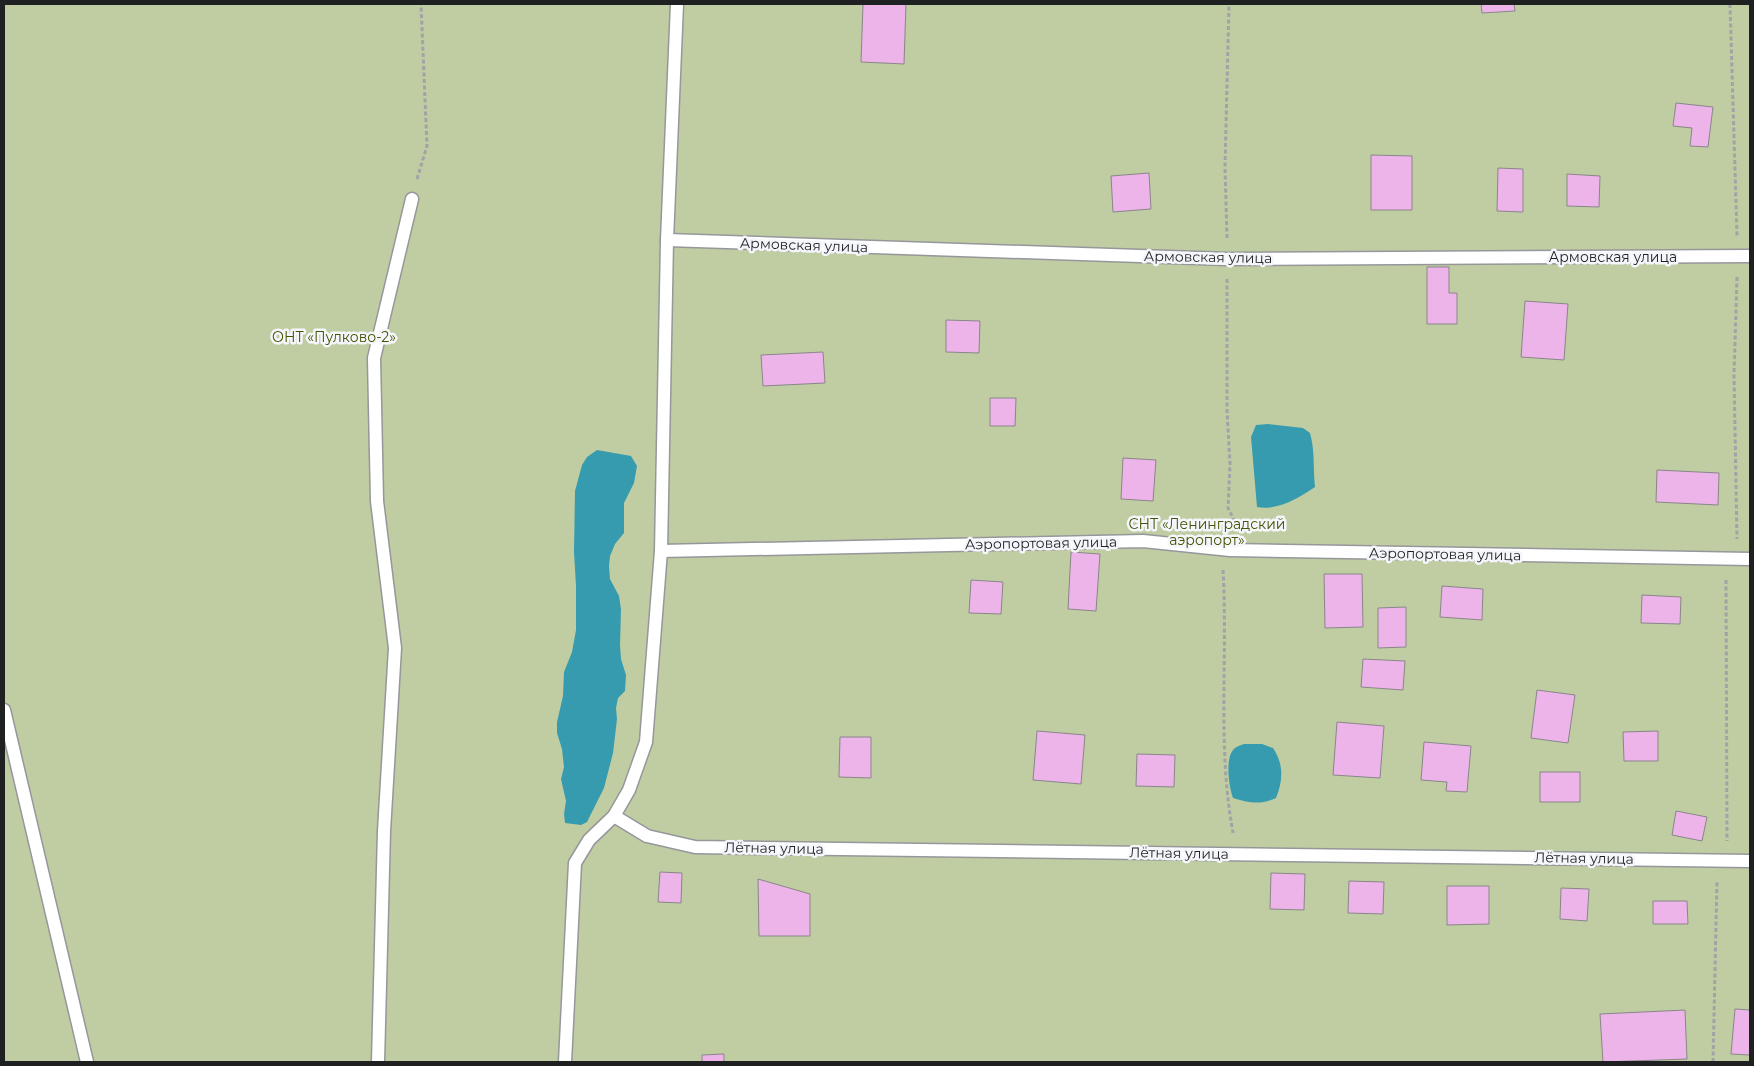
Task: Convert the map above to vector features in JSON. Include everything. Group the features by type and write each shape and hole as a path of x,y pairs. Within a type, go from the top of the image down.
{"lane":[{"path":"565,1062 575,863 589,840 614,816 630,790 646,742 661,551 667,240 677,4"},
{"path":"378,1062 384,831 395,648 377,501 374,358 412,199"},
{"name":"Армовская улица","path":"667,240 1227,259 1744,256"},
{"name":"Аэропортовая улица","path":"661,551 1143,541 1230,550 1738,559"},
{"path":"4,710 86,1062"},
{"name":"Лётная улица","path":"614,816 647,836 695,847 1750,861"}],"path":[{"path":"412,199 427,146 421,4"},
{"path":"1229,4 1225,167 1227,411 1230,464 1228,508 1240,531 1223,564 1225,599 1224,741 1227,792 1237,854"},
{"path":"1713,1062 1738,559 1734,375 1744,256 1730,4"}],"green space":[{"name":"СНТ «Ленинградский аэропорт»","path":"4,4 1750,4 1750,1062 4,1062"}],"water":[{"path":"1268,424 1303,428 1310,433 1315,487 1288,503 1265,508 1257,507 1251,437 1256,425"},
{"path":"597,450 631,456 637,466 634,483 624,503 624,533 615,544 610,556 609,566 610,579 619,596 621,609 620,645 621,659 626,675 625,691 618,698 613,753 604,788 587,822 581,825 565,823 566,801 561,779 564,767 562,749 557,733 557,722 563,696 564,672 572,652 576,630 575,491 582,465 587,457"},
{"path":"1244,744 1262,744 1273,748 1277,754 1281,766 1281,779 1276,798 1265,802 1254,802 1233,798 1229,781 1229,760 1234,749"}],"building":[{"path":"863,4 906,4 904,64 861,62"},
{"path":"1481,4 1514,4 1515,11 1482,13"},
{"path":"1676,103 1713,107 1708,147 1690,146 1692,128 1673,126"},
{"path":"1371,155 1412,156 1412,210 1371,210"},
{"path":"1498,168 1523,169 1523,212 1497,211"},
{"path":"1149,173 1151,209 1113,212 1111,176"},
{"path":"1567,174 1600,176 1599,207 1567,206"},
{"path":"1427,267 1449,267 1449,293 1457,293 1457,324 1427,324"},
{"path":"1525,301 1568,304 1564,360 1521,357"},
{"path":"946,320 980,321 979,353 946,352"},
{"path":"823,352 825,383 763,386 761,355"},
{"path":"990,398 1016,398 1015,426 990,426"},
{"path":"1123,458 1156,460 1153,501 1121,499"},
{"path":"1657,470 1719,473 1718,505 1656,502"},
{"path":"1071,552 1100,554 1096,611 1068,609"},
{"path":"1324,574 1362,574 1363,627 1325,628"},
{"path":"971,580 1003,582 1001,614 969,613"},
{"path":"1442,586 1483,589 1482,620 1440,617"},
{"path":"1642,595 1681,597 1680,624 1641,623"},
{"path":"1406,607 1406,647 1378,648 1378,608"},
{"path":"1363,659 1405,661 1403,690 1361,687"},
{"path":"1537,690 1575,695 1568,743 1531,738"},
{"path":"1337,722 1384,726 1380,778 1333,775"},
{"path":"1037,731 1085,735 1081,784 1033,780"},
{"path":"1658,731 1658,761 1624,761 1623,732"},
{"path":"840,737 871,737 871,778 839,777"},
{"path":"1424,742 1471,746 1467,792 1446,791 1447,782 1421,780"},
{"path":"1137,754 1175,755 1174,787 1136,786"},
{"path":"1540,772 1580,772 1580,802 1540,802"},
{"path":"1676,811 1707,817 1702,841 1672,835"},
{"path":"660,872 682,873 681,903 658,902"},
{"path":"1271,873 1305,874 1304,910 1270,909"},
{"path":"758,879 810,894 810,936 759,936"},
{"path":"1349,881 1384,882 1383,914 1348,913"},
{"path":"1447,886 1489,886 1489,924 1447,925"},
{"path":"1561,888 1589,889 1587,921 1560,919"},
{"path":"1653,901 1687,901 1688,924 1653,924"},
{"path":"1735,1009 1750,1010 1750,1055 1731,1054"},
{"path":"1685,1010 1687,1059 1603,1062 1600,1014"},
{"path":"724,1054 724,1062 702,1062 702,1055"}],"park label":[{"name":"ОНТ «Пулково-2»","path":"334,337"}]}
